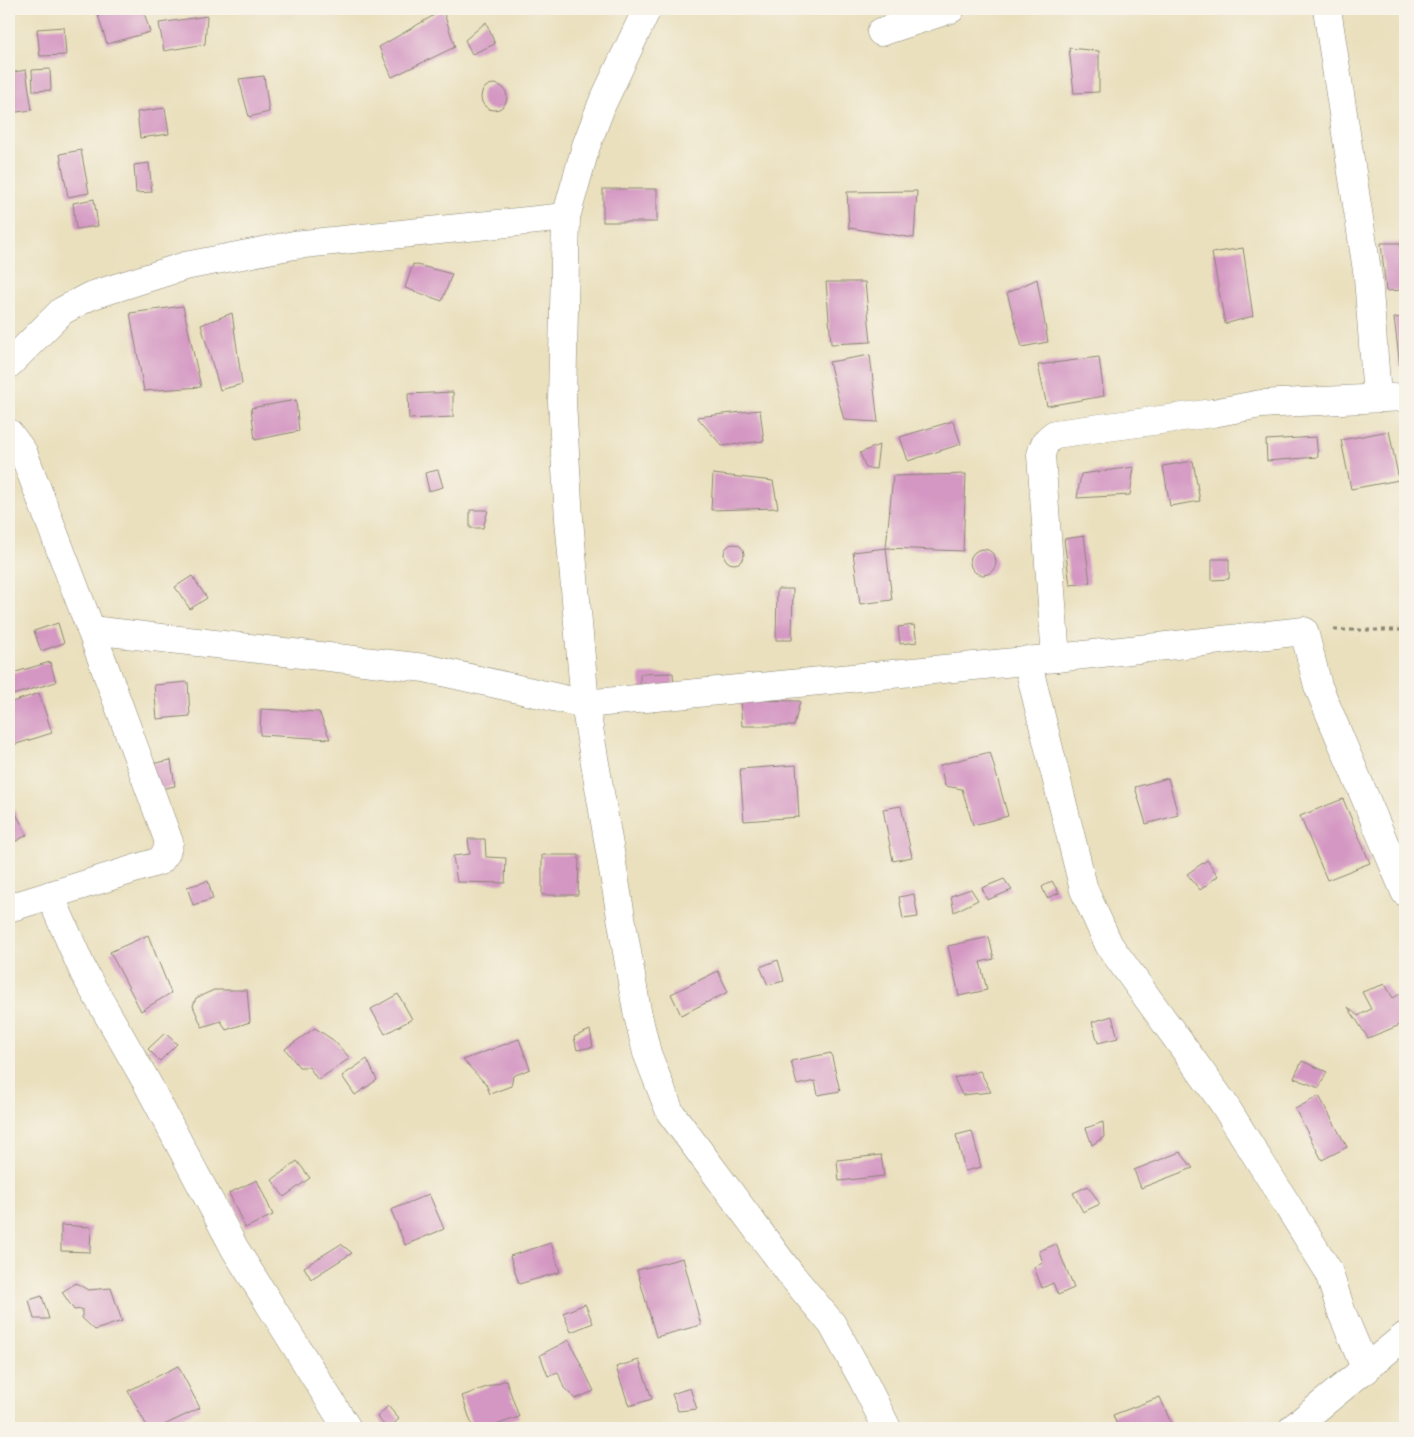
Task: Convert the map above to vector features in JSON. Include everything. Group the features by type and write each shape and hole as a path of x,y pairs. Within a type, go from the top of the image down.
{"street":[{"path":"647,9 602,104 586,146 566,217 562,402 569,519 585,704 637,1011 647,1053 670,1112 792,1276 832,1324 887,1428"},
{"path":"880,32 951,9"},
{"path":"1327,9 1368,277 1377,397"},
{"path":"9,364 62,311 90,296 185,266 294,245 566,217"},
{"path":"1056,658 1041,455 1047,439 1055,434 1213,413 1262,404 1405,397"},
{"path":"9,908 160,861 166,854 169,842 91,630 14,448"},
{"path":"91,630 425,668 585,704 1056,658 1304,631 1318,686 1405,892"},
{"path":"1027,660 1084,890 1109,945 1222,1101 1328,1270 1342,1313 1366,1370"},
{"path":"50,895 84,973 146,1081 235,1249 347,1428"},
{"path":"1294,1428 1405,1336"}],"path":[{"path":"1304,631 1405,630"}],"building":[{"path":"96,9 143,9 150,32 107,44"},
{"path":"443,10 455,47 392,77 379,47"},
{"path":"207,16 205,44 164,51 159,23"},
{"path":"486,22 495,44 472,54 465,40"},
{"path":"64,27 66,55 40,56 37,29"},
{"path":"1069,48 1099,51 1099,92 1074,93"},
{"path":"50,69 51,90 33,91 32,70"},
{"path":"26,70 32,110 9,113 9,73"},
{"path":"264,76 269,112 249,117 239,79"},
{"path":"494,84 503,88 507,97 503,106 494,110 485,106 481,97 485,88"},
{"path":"165,108 169,134 140,138 137,112"},
{"path":"81,150 89,193 68,197 60,154"},
{"path":"149,163 152,192 136,193 134,165"},
{"path":"603,189 657,189 657,222 603,222"},
{"path":"917,191 914,238 849,228 847,192"},
{"path":"94,199 98,226 76,229 73,203"},
{"path":"1381,243 1400,243 1405,290 1386,291"},
{"path":"1243,248 1253,316 1225,324 1212,253"},
{"path":"413,264 452,274 442,301 405,288"},
{"path":"1037,279 1048,342 1022,347 1007,293"},
{"path":"826,282 865,282 871,342 831,344"},
{"path":"183,306 201,387 144,391 130,313"},
{"path":"232,313 242,384 220,390 201,325"},
{"path":"1405,317 1405,366 1400,366 1394,318"},
{"path":"870,355 878,422 844,420 829,362"},
{"path":"1099,357 1104,396 1047,406 1038,365"},
{"path":"453,392 453,417 409,419 408,394"},
{"path":"296,400 299,431 255,440 251,408"},
{"path":"760,410 764,441 722,446 697,417"},
{"path":"953,421 961,444 908,461 900,437"},
{"path":"1389,431 1399,480 1351,489 1341,440"},
{"path":"1316,437 1318,457 1267,461 1266,440"},
{"path":"879,445 876,469 866,468 860,453"},
{"path":"1193,461 1200,501 1170,506 1163,466"},
{"path":"1134,467 1130,495 1077,498 1081,474"},
{"path":"438,470 443,487 429,491 425,473"},
{"path":"713,474 773,481 778,508 711,510"},
{"path":"966,474 963,551 886,548 893,476"},
{"path":"470,510 488,510 483,528 470,528"},
{"path":"1084,536 1090,583 1070,585 1064,539"},
{"path":"730,544 738,544 744,550 744,558 738,564 730,564 724,558 724,550"},
{"path":"886,548 892,600 860,604 853,552"},
{"path":"983,549 992,553 996,562 992,571 983,575 974,571 970,562 974,553"},
{"path":"1212,559 1229,559 1229,579 1212,580"},
{"path":"192,576 207,598 190,609 175,587"},
{"path":"777,589 793,589 792,640 776,640"},
{"path":"58,623 64,643 41,651 34,631"},
{"path":"914,625 917,642 900,644 898,627"},
{"path":"50,662 56,682 12,695 9,674"},
{"path":"673,673 674,689 640,690 640,674"},
{"path":"188,682 190,716 157,719 154,685"},
{"path":"39,693 52,733 10,746 9,703"},
{"path":"740,700 800,701 794,726 742,726"},
{"path":"261,709 319,712 330,739 260,735"},
{"path":"990,752 1008,816 973,825 962,789 945,786 940,765"},
{"path":"171,760 175,786 156,790 151,764"},
{"path":"796,765 799,817 744,821 740,769"},
{"path":"1168,778 1178,815 1146,824 1135,787"},
{"path":"1343,799 1370,863 1327,880 1300,816"},
{"path":"9,800 27,835 9,845"},
{"path":"901,806 912,857 893,861 883,809"},
{"path":"468,839 485,839 486,857 506,858 505,883 457,882 453,856 470,854"},
{"path":"542,855 579,855 578,895 542,895"},
{"path":"1207,860 1218,876 1200,890 1187,874"},
{"path":"1004,879 1012,890 987,900 982,888"},
{"path":"208,881 213,899 193,905 187,887"},
{"path":"1052,881 1059,893 1047,898 1042,887"},
{"path":"971,889 978,900 954,912 951,896"},
{"path":"914,894 918,917 903,919 899,897"},
{"path":"148,935 171,993 141,1011 110,952"},
{"path":"989,937 994,959 980,962 987,990 959,996 948,946"},
{"path":"778,960 784,981 768,985 760,967"},
{"path":"718,971 728,992 681,1015 671,994"},
{"path":"1385,984 1393,998 1405,991 1405,1023 1368,1038 1348,1007 1358,1016 1371,1009 1362,992"},
{"path":"214,990 247,990 250,1022 226,1030 221,1021 202,1027 193,1006 196,998"},
{"path":"398,994 412,1019 385,1034 371,1009"},
{"path":"1112,1016 1118,1038 1098,1043 1092,1022"},
{"path":"315,1028 333,1040 350,1058 318,1080 309,1067 299,1067 285,1049"},
{"path":"590,1030 593,1047 577,1050 574,1037"},
{"path":"165,1033 177,1044 160,1061 148,1049"},
{"path":"519,1039 530,1069 513,1076 511,1086 490,1094 486,1084 463,1060"},
{"path":"831,1053 840,1091 818,1095 815,1081 797,1085 791,1061"},
{"path":"367,1059 377,1080 355,1095 342,1076"},
{"path":"1302,1061 1327,1072 1319,1088 1294,1078"},
{"path":"980,1071 991,1092 962,1095 954,1078"},
{"path":"1319,1096 1347,1147 1322,1160 1295,1109"},
{"path":"1103,1122 1104,1137 1092,1145 1086,1128"},
{"path":"972,1131 981,1167 965,1171 956,1135"},
{"path":"1180,1152 1193,1168 1141,1188 1134,1170"},
{"path":"881,1155 884,1176 839,1181 837,1160"},
{"path":"297,1161 310,1178 284,1197 272,1180"},
{"path":"257,1180 273,1215 245,1228 229,1193"},
{"path":"1088,1186 1100,1204 1083,1212 1073,1193"},
{"path":"429,1194 444,1229 405,1245 391,1210"},
{"path":"61,1225 91,1227 90,1252 61,1251"},
{"path":"551,1243 560,1272 519,1284 510,1256"},
{"path":"341,1244 352,1253 311,1279 304,1267"},
{"path":"1056,1244 1074,1288 1058,1295 1053,1283 1042,1288 1034,1267 1043,1263 1039,1251"},
{"path":"683,1258 701,1325 656,1337 637,1270"},
{"path":"76,1283 88,1290 111,1288 122,1321 95,1330 82,1318 82,1309 74,1310 62,1292"},
{"path":"42,1296 49,1319 34,1319 29,1300"},
{"path":"585,1304 593,1323 571,1332 563,1313"},
{"path":"569,1340 594,1391 575,1399 564,1388 558,1372 548,1376 540,1355"},
{"path":"639,1360 652,1399 629,1406 616,1367"},
{"path":"178,1366 200,1408 158,1428 148,1428 128,1391"},
{"path":"506,1380 519,1417 493,1426 494,1428 473,1428 462,1396"},
{"path":"690,1388 697,1409 678,1411 672,1394"},
{"path":"1160,1397 1173,1428 1118,1428 1113,1415"},
{"path":"388,1406 399,1419 387,1428 377,1417"}]}
